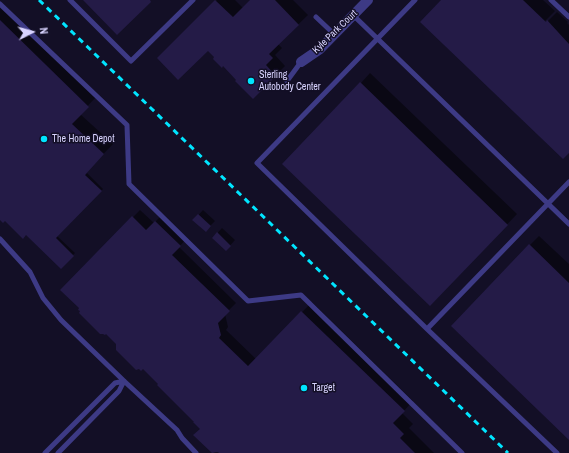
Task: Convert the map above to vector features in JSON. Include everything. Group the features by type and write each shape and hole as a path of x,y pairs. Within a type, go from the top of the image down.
{"street":[{"name":"Kyle Park Court","path":"301,62 320,49 368,0"}],"lane":[{"path":"70,0 131,61 194,0"},
{"path":"415,0 257,163 557,453"},
{"path":"551,0 568,15"},
{"path":"0,4 127,125 129,184 248,301 301,295 462,453"},
{"path":"353,15 569,224"},
{"path":"316,17 334,34"},
{"path":"287,81 301,62"},
{"path":"427,329 569,182"},
{"path":"0,239 30,272 43,298 61,320 124,381 178,430 182,438 196,453"},
{"path":"45,453 115,383 124,381"},
{"path":"58,453 119,391 124,381"}],"building":[{"path":"83,0 150,0 151,2 117,35"},
{"path":"215,0 233,17 250,0 275,0 299,25 269,54 273,58 266,65 276,76 253,99 235,81 236,80 223,66 222,68 213,59 214,57 208,51 178,80 157,58"},
{"path":"441,0 523,0 546,22 547,20 569,44 569,153 563,159 420,22"},
{"name":"The Home Depot","path":"0,20 89,107 72,124 104,154 85,175 102,191 56,238 74,256 61,269 26,235 23,239 5,221 3,223 0,220"},
{"path":"360,82 508,225 430,306 282,164"},
{"path":"198,214 211,226 206,232 192,220"},
{"path":"132,216 146,230 155,221 181,246 172,255 230,311 218,323 221,335 219,338 248,366 301,311 405,411 393,423 404,434 400,438 415,453 212,453 193,435 200,429 194,422 143,369 141,371 139,369 136,370 116,350 116,344 106,334 100,334 79,313 79,308 60,290"},
{"path":"217,232 231,246 226,251 212,238"},
{"path":"529,244 569,283 569,440 451,326"}],"railway":[{"path":"39,0 508,453"}],"place":[{"name":"Sterling Autobody Center","path":"251,81"},
{"name":"The Home Depot","path":"44,139"},
{"name":"Target","path":"304,388"}]}
